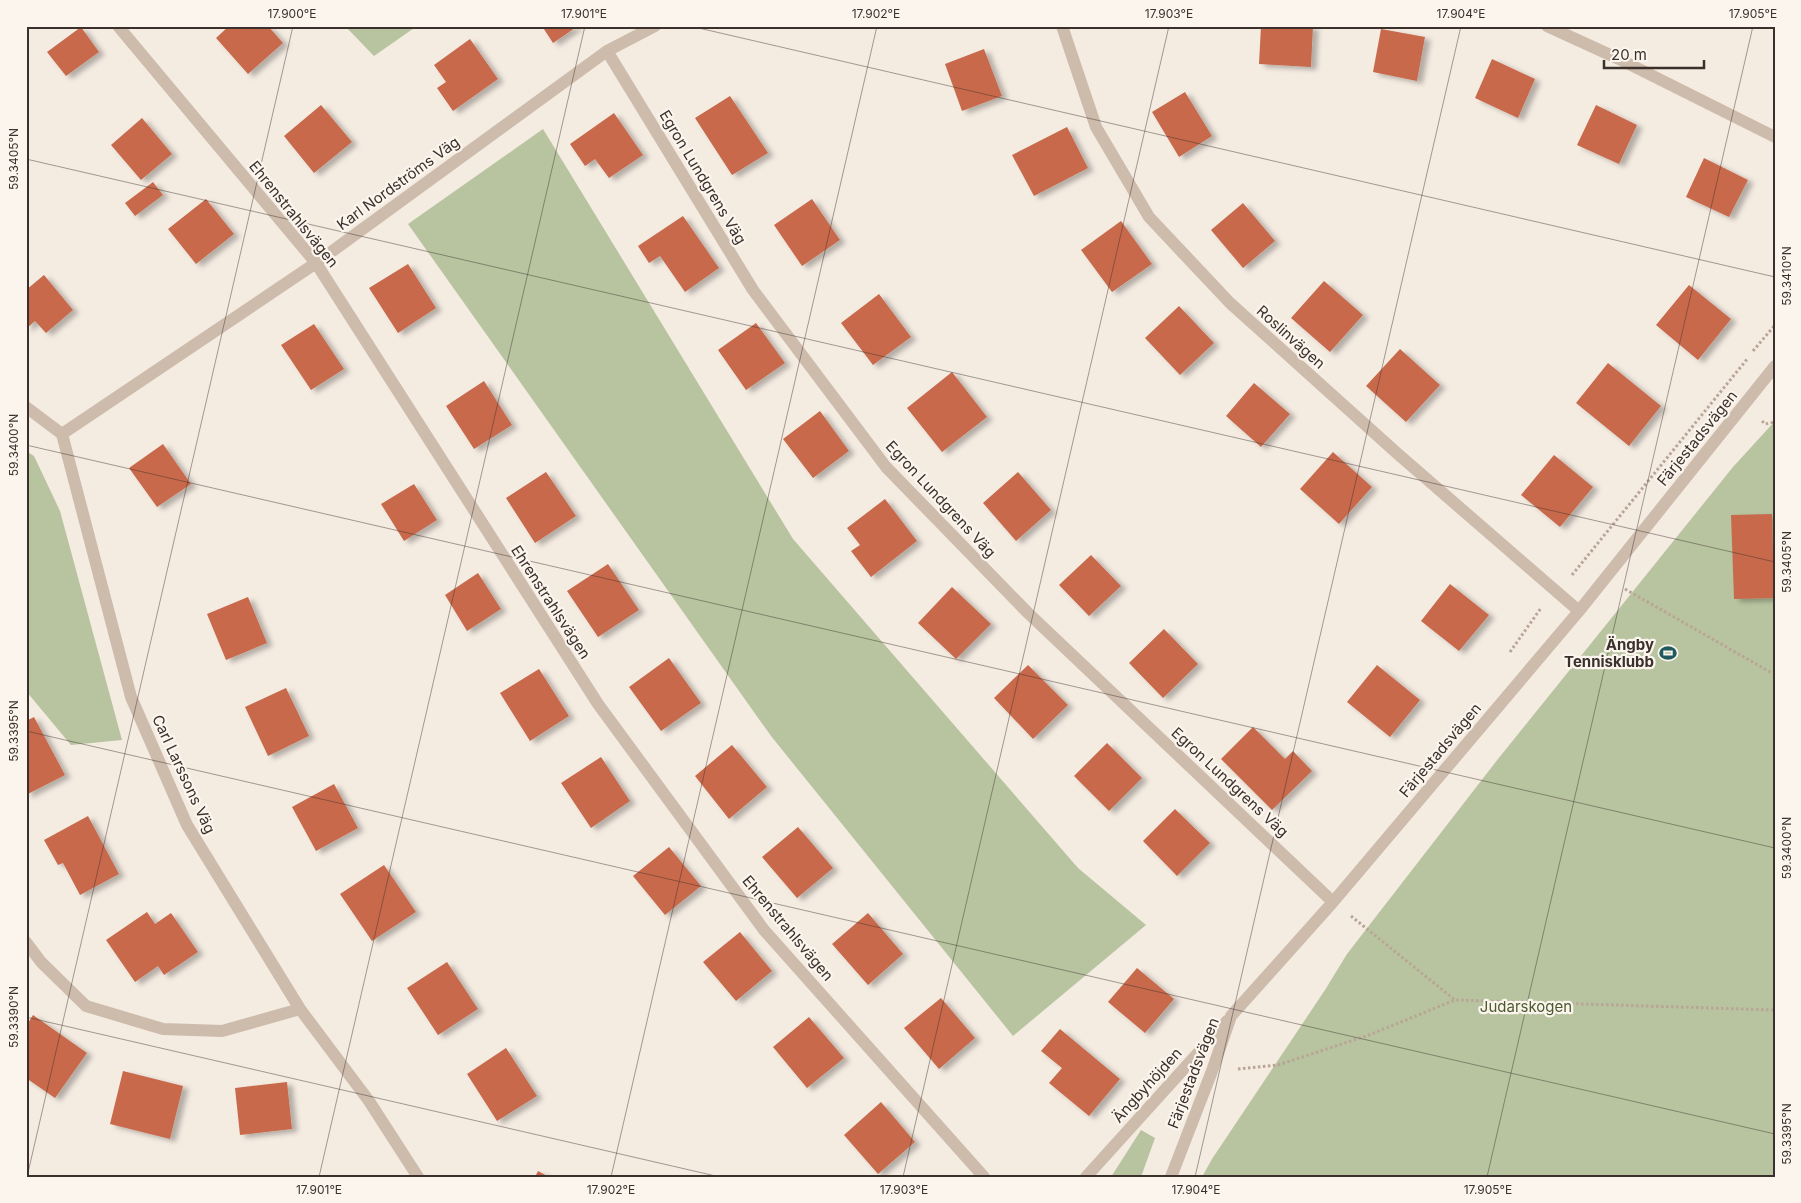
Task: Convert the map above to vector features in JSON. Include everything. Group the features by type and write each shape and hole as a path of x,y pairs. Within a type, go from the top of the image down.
{"street":[{"name":"Ehrenstrahlsvägen","path":"118,26 316,263 598,704 764,930 984,1177"},
{"name":"Karl Nordströms Väg","path":"62,434 316,263 607,50 655,26"},
{"name":"Roslinvägen","path":"1062,26 1096,127 1149,217 1230,304 1399,455 1579,611"},
{"path":"1547,26 1619,59 1775,137"},
{"name":"Egron Lundgrens Väg","path":"607,50 753,290 886,467 1027,612 1333,902"},
{"name":"Färjestadsvägen","path":"1171,1177 1231,1016 1333,902 1579,611 1775,366"},
{"path":"26,407 62,434"},
{"name":"Carl Larssons Väg","path":"62,434 131,697 187,825 300,1009 369,1101 418,1177"},
{"path":"26,942 41,962 86,1006 164,1029 222,1031 300,1009"},
{"name":"Ängbyhöjden","path":"1086,1177 1231,1016"}],"path":[{"path":"1606,577 1710,639 1775,673"},
{"path":"1333,902 1455,1000"},
{"path":"1212,1071 1278,1065 1369,1035 1455,1000 1775,1010"}],"green space":[{"path":"345,26 417,26 374,56"},
{"path":"543,129 793,539 1078,868 1146,925 1013,1036 771,736 408,224"},
{"name":"Judarskogen","path":"1775,421 1775,1177 1202,1177 1347,954 1498,759 1733,467"},
{"path":"26,451 34,456 60,511 122,740 71,745 26,691"},
{"path":"1141,1130 1155,1138 1141,1177 1111,1177"}],"building":[{"path":"229,26 268,26 283,43 248,74 216,38"},
{"path":"542,26 578,26 553,43"},
{"path":"1261,26 1313,26 1311,67 1259,64"},
{"path":"81,27 99,52 66,76 47,52"},
{"path":"1381,29 1425,37 1417,81 1373,72"},
{"path":"470,39 498,79 453,111 437,88 446,82 434,65"},
{"path":"984,49 1002,96 962,111 945,64"},
{"path":"1492,59 1535,79 1518,118 1475,98"},
{"path":"1185,92 1212,136 1179,157 1152,112"},
{"path":"730,96 768,153 732,175 695,118"},
{"path":"321,105 352,142 314,173 284,136"},
{"path":"1596,105 1637,125 1619,164 1577,145"},
{"path":"614,113 643,155 609,178 595,159 585,166 570,144"},
{"path":"142,118 172,154 141,180 111,145"},
{"path":"1067,127 1088,168 1034,196 1012,155"},
{"path":"1704,158 1748,180 1729,217 1686,197"},
{"path":"153,182 163,195 135,216 125,203"},
{"path":"206,199 234,234 196,264 168,229"},
{"path":"812,199 840,240 802,266 774,225"},
{"path":"1243,203 1275,241 1243,268 1211,230"},
{"path":"683,216 719,268 685,292 660,256 649,263 638,246"},
{"path":"1121,221 1152,264 1112,292 1081,250"},
{"path":"408,264 436,308 398,333 369,288"},
{"path":"44,275 73,310 46,333 35,321 26,329 26,290"},
{"path":"1324,281 1363,315 1330,352 1291,318"},
{"path":"1689,285 1731,319 1698,360 1656,325"},
{"path":"879,294 911,337 873,365 841,323"},
{"path":"1179,306 1214,343 1180,375 1145,338"},
{"path":"756,323 785,363 746,390 718,350"},
{"path":"314,324 344,369 311,390 281,345"},
{"path":"1400,349 1440,385 1406,422 1366,386"},
{"path":"1608,363 1661,406 1629,446 1576,403"},
{"path":"952,372 987,417 942,452 907,408"},
{"path":"484,381 512,425 474,449 446,406"},
{"path":"1254,383 1290,414 1261,447 1226,416"},
{"path":"820,411 849,451 813,478 783,439"},
{"path":"163,444 191,484 157,507 129,468"},
{"path":"1333,452 1372,487 1339,524 1300,489"},
{"path":"1554,455 1593,487 1560,527 1521,495"},
{"path":"546,472 576,516 535,543 506,498"},
{"path":"1018,472 1051,510 1016,541 983,503"},
{"path":"414,484 437,520 404,541 381,504"},
{"path":"885,499 917,541 871,577 851,551 860,545 847,528"},
{"path":"1772,514 1774,598 1734,599 1731,515"},
{"path":"1091,555 1121,586 1089,616 1059,585"},
{"path":"608,564 639,610 598,637 567,591"},
{"path":"478,573 501,609 467,631 445,595"},
{"path":"1450,584 1489,615 1459,651 1421,621"},
{"path":"952,587 991,624 956,659 918,623"},
{"path":"248,597 267,643 226,660 207,614"},
{"path":"1164,629 1198,664 1163,698 1129,663"},
{"path":"669,658 701,703 661,731 629,687"},
{"path":"1028,665 1068,705 1033,739 994,698"},
{"path":"1377,665 1420,700 1390,737 1347,702"},
{"path":"539,669 569,716 530,741 500,693"},
{"path":"286,688 309,736 268,756 245,707"},
{"path":"34,717 65,775 26,795 26,721"},
{"path":"1253,727 1285,759 1293,751 1312,771 1272,810 1221,759"},
{"path":"1107,743 1142,778 1109,811 1074,776"},
{"path":"732,745 767,787 729,819 695,776"},
{"path":"601,757 630,801 591,828 561,783"},
{"path":"334,784 358,828 316,851 292,807"},
{"path":"1175,809 1210,843 1177,876 1143,841"},
{"path":"88,816 119,874 80,895 63,863 58,865 44,840"},
{"path":"798,827 833,868 797,898 762,857"},
{"path":"669,847 701,886 665,915 633,876"},
{"path":"384,865 416,912 372,941 340,894"},
{"path":"147,912 155,924 171,913 198,952 164,975 158,966 135,982 106,940"},
{"path":"868,913 903,954 868,985 832,944"},
{"path":"740,932 772,971 736,1001 703,962"},
{"path":"447,962 478,1009 438,1035 407,988"},
{"path":"1137,968 1174,999 1145,1033 1108,1002"},
{"path":"941,998 975,1038 939,1069 904,1028"},
{"path":"33,1015 87,1053 55,1098 26,1078 26,1026"},
{"path":"809,1017 844,1058 807,1088 773,1047"},
{"path":"1060,1029 1120,1079 1089,1116 1049,1083 1062,1068 1041,1051"},
{"path":"506,1048 537,1096 497,1121 467,1074"},
{"path":"123,1071 183,1086 170,1139 110,1124"},
{"path":"287,1082 292,1129 240,1135 235,1088"},
{"path":"881,1102 915,1142 878,1174 844,1135"},
{"path":"538,1171 549,1177 535,1177"}],"place":[{"name":"Ängby Tennisklubb","path":"1668,653"}]}
